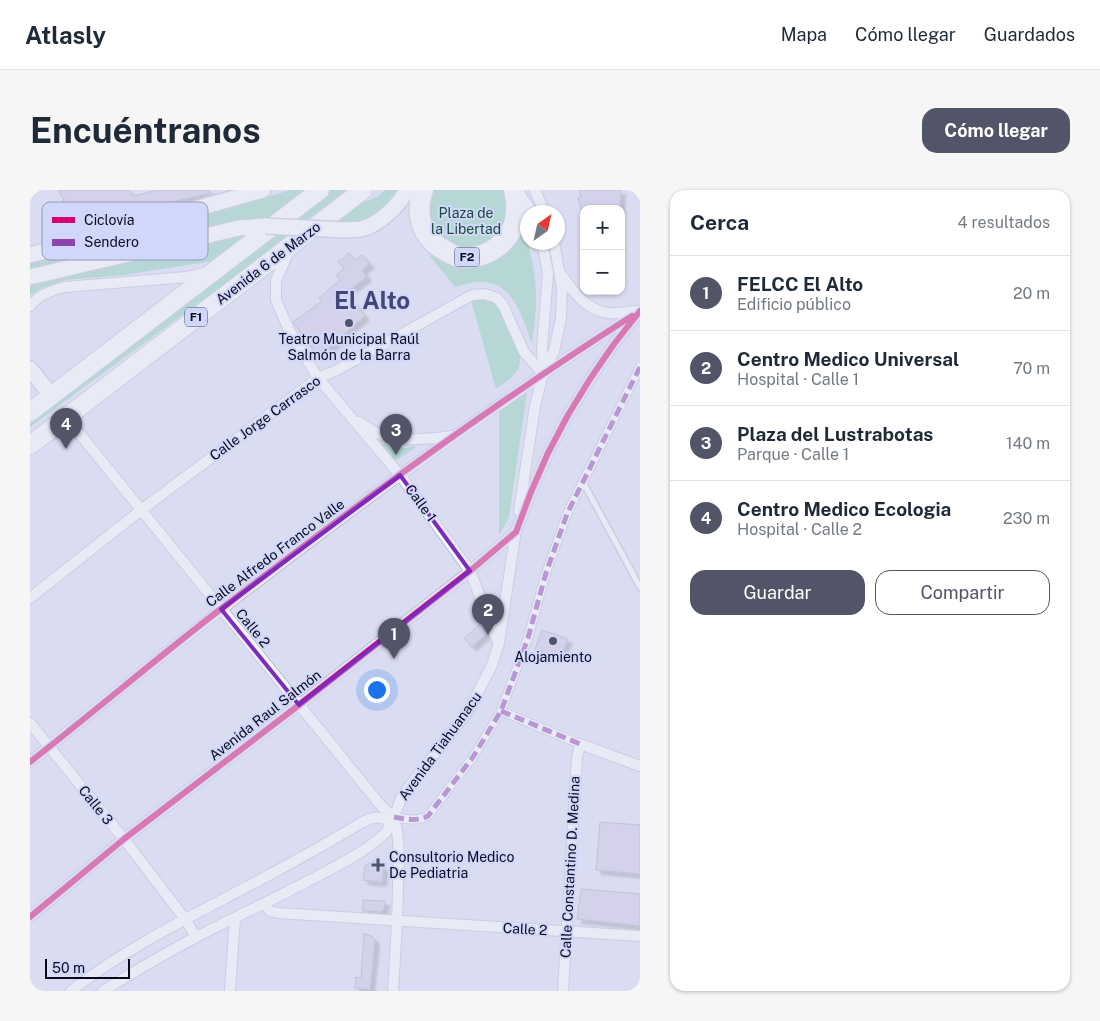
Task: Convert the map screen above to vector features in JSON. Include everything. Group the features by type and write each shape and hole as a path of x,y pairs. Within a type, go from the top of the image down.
{"highway":[{"name":"Avenida 6 de Marzo","path":"30,412 320,190"},
{"name":"Avenida 6 de Marzo","path":"30,445 363,190"},
{"name":"F2","path":"423,190 420,197 419,220 426,235 439,248 458,257 474,257 489,253 500,246 508,236 516,209 515,190"}],"main road":[{"path":"208,205 263,190"},
{"path":"208,235 239,228 266,226 345,230 363,229 382,218 395,207 407,190"},
{"path":"30,278 105,260"},
{"path":"30,369 51,395"}],"street":[{"path":"515,190 527,205"},
{"path":"535,190 541,205"},
{"name":"Calle 1","path":"294,242 276,280 276,300 289,330 318,378 400,475 470,571 499,643"},
{"path":"543,374 542,347 548,273 544,250"},
{"path":"543,374 554,351 561,318 562,289 556,250"},
{"path":"560,271 572,291 587,305 608,313 640,311"},
{"path":"30,306 34,300 53,290 65,287 187,278 214,272"},
{"name":"Calle Jorge Carrasco","path":"30,598 141,510 318,378 337,370 472,295 485,294 497,298 503,306 524,352 532,364 543,374"},
{"path":"516,532 545,461 568,416 614,344 640,311"},
{"name":"Calle Alfredo Franco Valle","path":"30,762 221,609 400,475 543,374 640,311"},
{"path":"70,991 110,963 185,919 280,870 361,823 375,817 420,820 428,816 472,757 501,711 528,638 567,514 640,367"},
{"name":"Avenida Tiahuanacu","path":"103,991 146,963 345,861 373,844 386,832 402,796 469,710 482,685 499,643 535,406 543,374"},
{"name":"Calle 2","path":"66,417 391,818"},
{"path":"353,419 381,435 433,439 457,435"},
{"name":"Avenida Raul Salmón","path":"30,917 124,839 299,705 470,571 516,532"},
{"path":"501,711 580,744 640,766"},
{"name":"Calle 3","path":"30,723 124,839 185,919 196,937"},
{"name":"Calle Constantino D. Medina","path":"563,991 576,758 580,744"},
{"path":"391,818 399,844 398,922 393,991"},
{"name":"Calle 2","path":"264,904 270,911 278,913 640,936"},
{"path":"230,991 235,918"}],"lane":[{"path":"583,482 640,587"}],"highlighted area":[{"path":"400,475 470,571 299,705 221,609"}],"green space":[{"path":"291,190 313,190 273,220 237,223 208,229 208,214"},
{"path":"331,190 346,190 242,271 30,427 30,424 104,364"},
{"path":"385,190 400,190 377,213 354,222 330,223 352,207 377,197"},
{"name":"Plaza de la Libertad","path":"429,190 502,190 506,197 508,210 505,222 496,241 461,251 428,229"},
{"path":"520,215 520,250 529,250 535,283 536,306 532,343 521,314 507,293 498,286 487,282 455,287 428,254 447,264 479,266 497,256"},
{"path":"259,232 214,261 123,275 66,280 42,288 30,295 30,285 126,260 208,260 208,239"},
{"path":"44,260 67,260 30,268 30,264"},
{"path":"486,296 500,304 521,355 519,368 509,380 496,389 470,297"},
{"path":"527,392 509,518 499,535 499,408"},
{"path":"377,443 404,448 417,446 394,462"}],"building":[{"path":"58,190 129,190 134,196 157,190 209,190 210,193 173,202 61,202 64,200"},
{"path":"579,190 621,190 620,205 580,205 578,198 581,197"},
{"path":"349,253 355,260 362,255 370,264 362,270 367,277 346,293 365,316 344,334 346,335 318,356 293,322 322,301 319,298 340,280 336,275 344,269 338,262"},
{"path":"483,622 487,633 472,647 464,638"},
{"name":"Alojamiento","path":"542,630 568,639 560,657 535,649"},
{"path":"600,822 640,825 640,874 596,870"},
{"path":"375,860 384,867 382,882 363,880 365,866"},
{"path":"581,889 640,894 640,926 577,919"},
{"path":"363,900 385,901 384,908 381,912 363,911"},
{"path":"364,933 373,937 375,941 370,990 355,988 356,977 361,978"}],"marked path":[{"path":"394,817 415,819 428,816 473,757 501,711 528,638 546,573 567,514 640,367"},
{"path":"501,711 580,744"}],"cycle path":[{"path":"30,917 124,839 299,705 470,571 516,532 548,453 568,415 614,344 640,311"},
{"path":"30,762 198,627 373,495 527,385 632,316"}],"place":[{"name":"Teatro Municipal Raúl Salmón de la Barra","path":"349,323"},
{"name":"Centro Medico Ecologia","path":"66,449"},
{"name":"Plaza del Lustrabotas","path":"396,455"},
{"name":"Centro Medico Universal","path":"488,635"},
{"name":"Alojamiento","path":"553,641"},
{"name":"FELCC El Alto","path":"394,659"},
{"name":"Consultorio Medico De Pediatria","path":"378,865"}],"district":[{"name":"El Alto","path":"372,301"}]}
